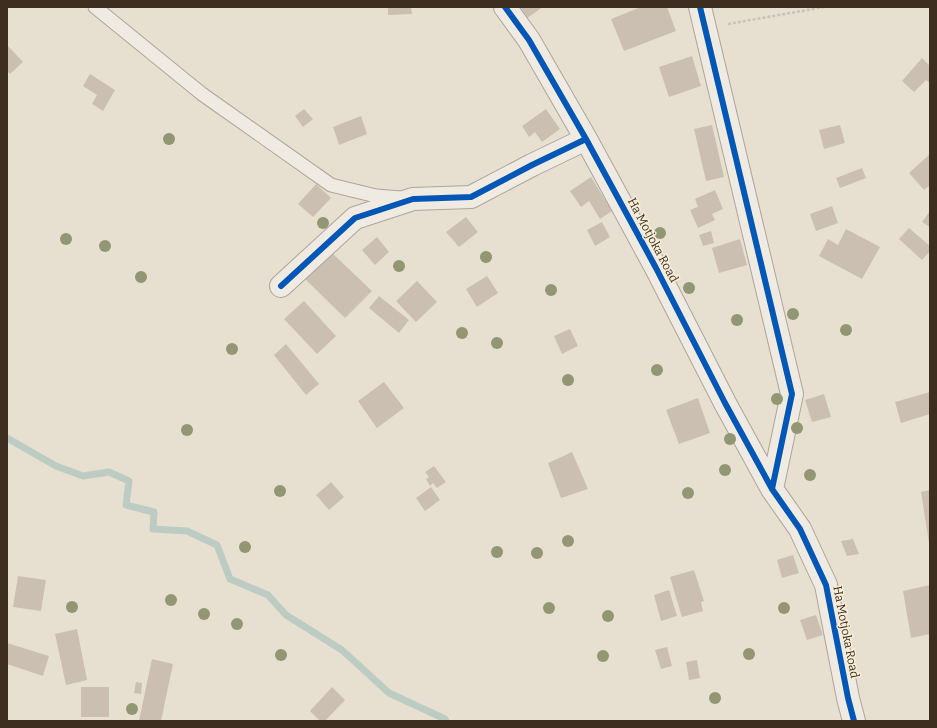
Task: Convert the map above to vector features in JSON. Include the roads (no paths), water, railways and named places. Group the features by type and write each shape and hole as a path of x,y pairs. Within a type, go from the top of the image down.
{"street":[{"name":"Ha Motjoka Road","path":"505,7 529,40 586,139 656,268 725,403 772,489 800,529 826,585 848,698 854,721"},
{"path":"700,7 792,394 772,489"},
{"path":"281,286 355,218 413,199 471,197 586,139"}],"lane":[{"path":"95,7 202,94 330,185 376,196 413,199"}],"waterway":[{"path":"7,438 56,466 83,476 109,472 129,481 126,505 154,512 153,529 187,531 217,545 230,579 268,595 286,615 342,650 389,693 445,719 446,721"}]}
